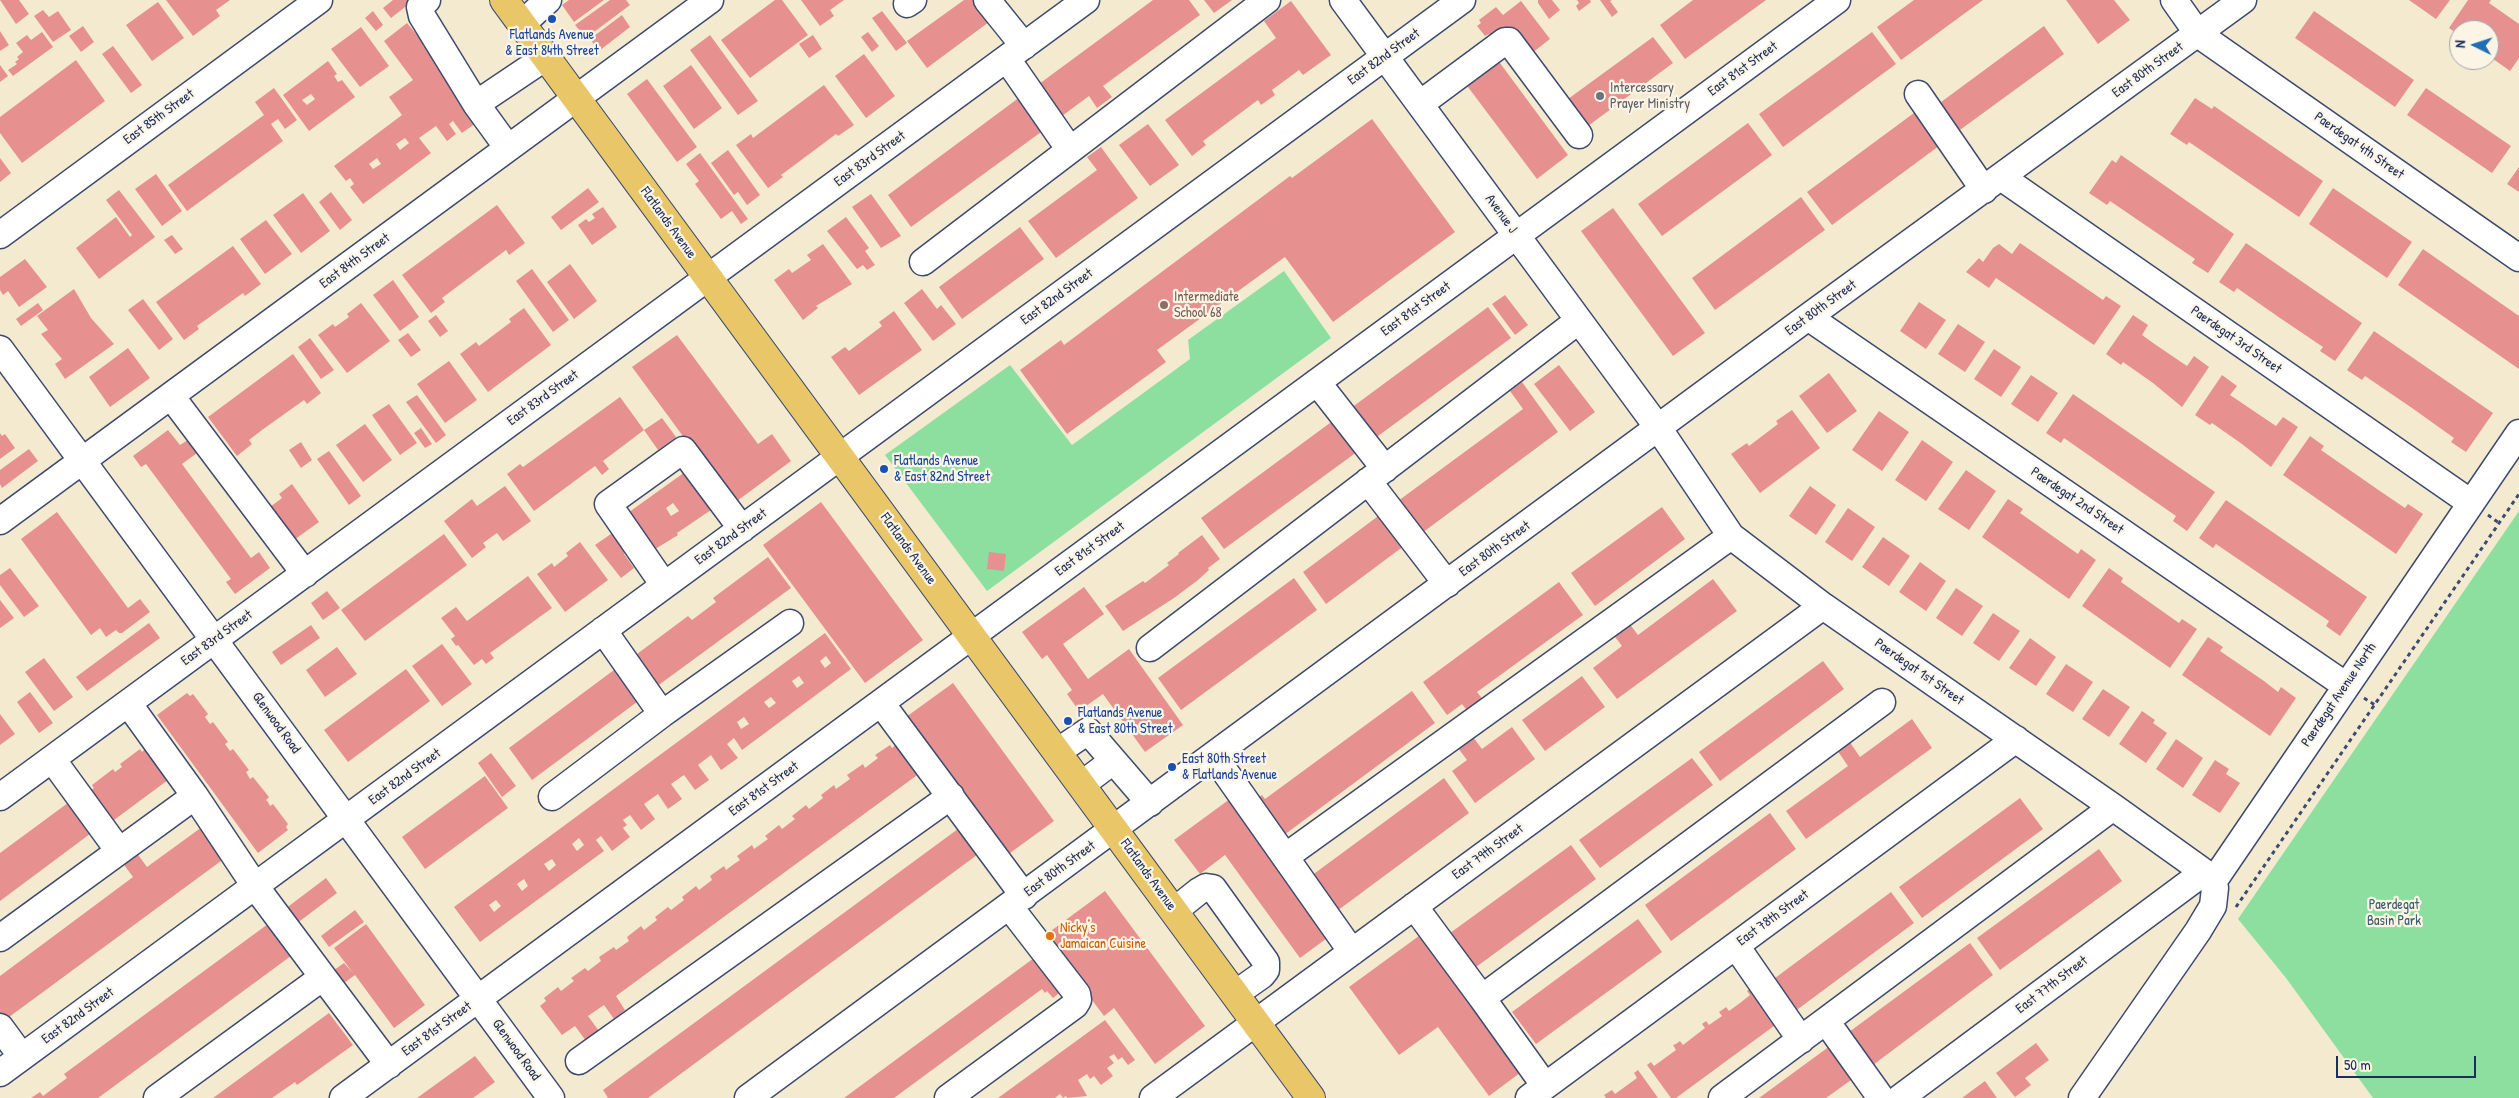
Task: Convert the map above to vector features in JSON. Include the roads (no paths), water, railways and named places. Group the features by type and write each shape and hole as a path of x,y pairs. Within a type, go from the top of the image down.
{"main road":[{"name":"Flatlands Avenue","path":"504,0 1311,1098"}],"street":[{"name":"East 85th Street","path":"0,234 319,0"},
{"path":"427,0 422,3 420,11 476,104 508,148"},
{"path":"522,24 548,0"},
{"name":"East 84th Street","path":"0,521 710,0"},
{"path":"987,0 1070,150"},
{"name":"East 83rd Street","path":"3,788 52,759 1086,0"},
{"path":"923,262 1267,0"},
{"name":"Avenue J","path":"1343,0 1658,429"},
{"name":"East 82nd Street","path":"0,1073 1462,0"},
{"name":"East 81st Street","path":"343,1098 1837,0"},
{"name":"Paerdegat 4th Street","path":"2174,0 2198,34 2519,258"},
{"name":"East 80th Street","path":"748,1098 1808,317 2243,0"},
{"path":"1420,104 1504,41 1509,41 1579,135"},
{"path":"476,104 546,57"},
{"path":"1918,94 1992,183"},
{"name":"Paerdegat 3rd Street","path":"1992,183 2471,503"},
{"name":"Paerdegat 2nd Street","path":"1808,317 2345,685"},
{"path":"1150,648 1578,321"},
{"name":"Glenwood Road","path":"0,349 478,999 545,1096"},
{"path":"1318,382 1447,584"},
{"path":"170,396 305,574"},
{"name":"Paerdegat 1st Street","path":"1658,429 1731,536 1824,606 2113,807 2208,877"},
{"name":"Paerdegat Avenue North","path":"2208,877 2345,685 2519,433"},
{"path":"664,585 608,504 683,450 742,529"},
{"path":"1285,856 1731,536"},
{"name":"East 79th Street","path":"1165,1094 1256,1023 1824,606"},
{"path":"552,797 662,714 790,623"},
{"path":"603,630 662,714"},
{"path":"1482,998 1882,702"},
{"path":"128,703 195,796 255,886 389,1064"},
{"path":"881,703 951,796 1016,901 1077,994 1078,1000 1075,1005 948,1098"},
{"path":"1057,752 1088,731 1150,803"},
{"name":"East 78th Street","path":"1537,1092 2016,739"},
{"path":"1214,756 1352,952"},
{"path":"52,759 119,851"},
{"path":"1081,785 1113,761"},
{"path":"0,938 195,796"},
{"path":"579,1061 951,796"},
{"path":"1722,1098 2113,807"},
{"path":"2082,1098 2198,931 2213,906 2215,888 2208,877"},
{"name":"East 77th Street","path":"1900,1098 2208,877"},
{"path":"1174,911 1199,891 1206,887 1213,888 1266,962 1266,970 1262,975 1235,994"},
{"path":"1414,906 1482,998 1537,1092"},
{"path":"1736,946 1801,1040"},
{"path":"157,1098 322,977"},
{"path":"1826,1021 1881,1098"},
{"path":"0,1027 22,1057"}],"place":[{"name":"Flatlands Avenue & East 84th Street","path":"552,19"},
{"name":"Intercessary Prayer Ministry","path":"1600,96"},
{"name":"Intermediate School 68","path":"1164,305"},
{"name":"Flatlands Avenue & East 82nd Street","path":"884,469"},
{"name":"Flatlands Avenue & East 80th Street","path":"1068,721"},
{"name":"East 80th Street & Flatlands Avenue","path":"1172,767"},
{"name":"Nicky's Jamaican Cuisine","path":"1050,936"}],"park label":[{"name":"Paerdegat Basin Park","path":"2394,914"}]}
